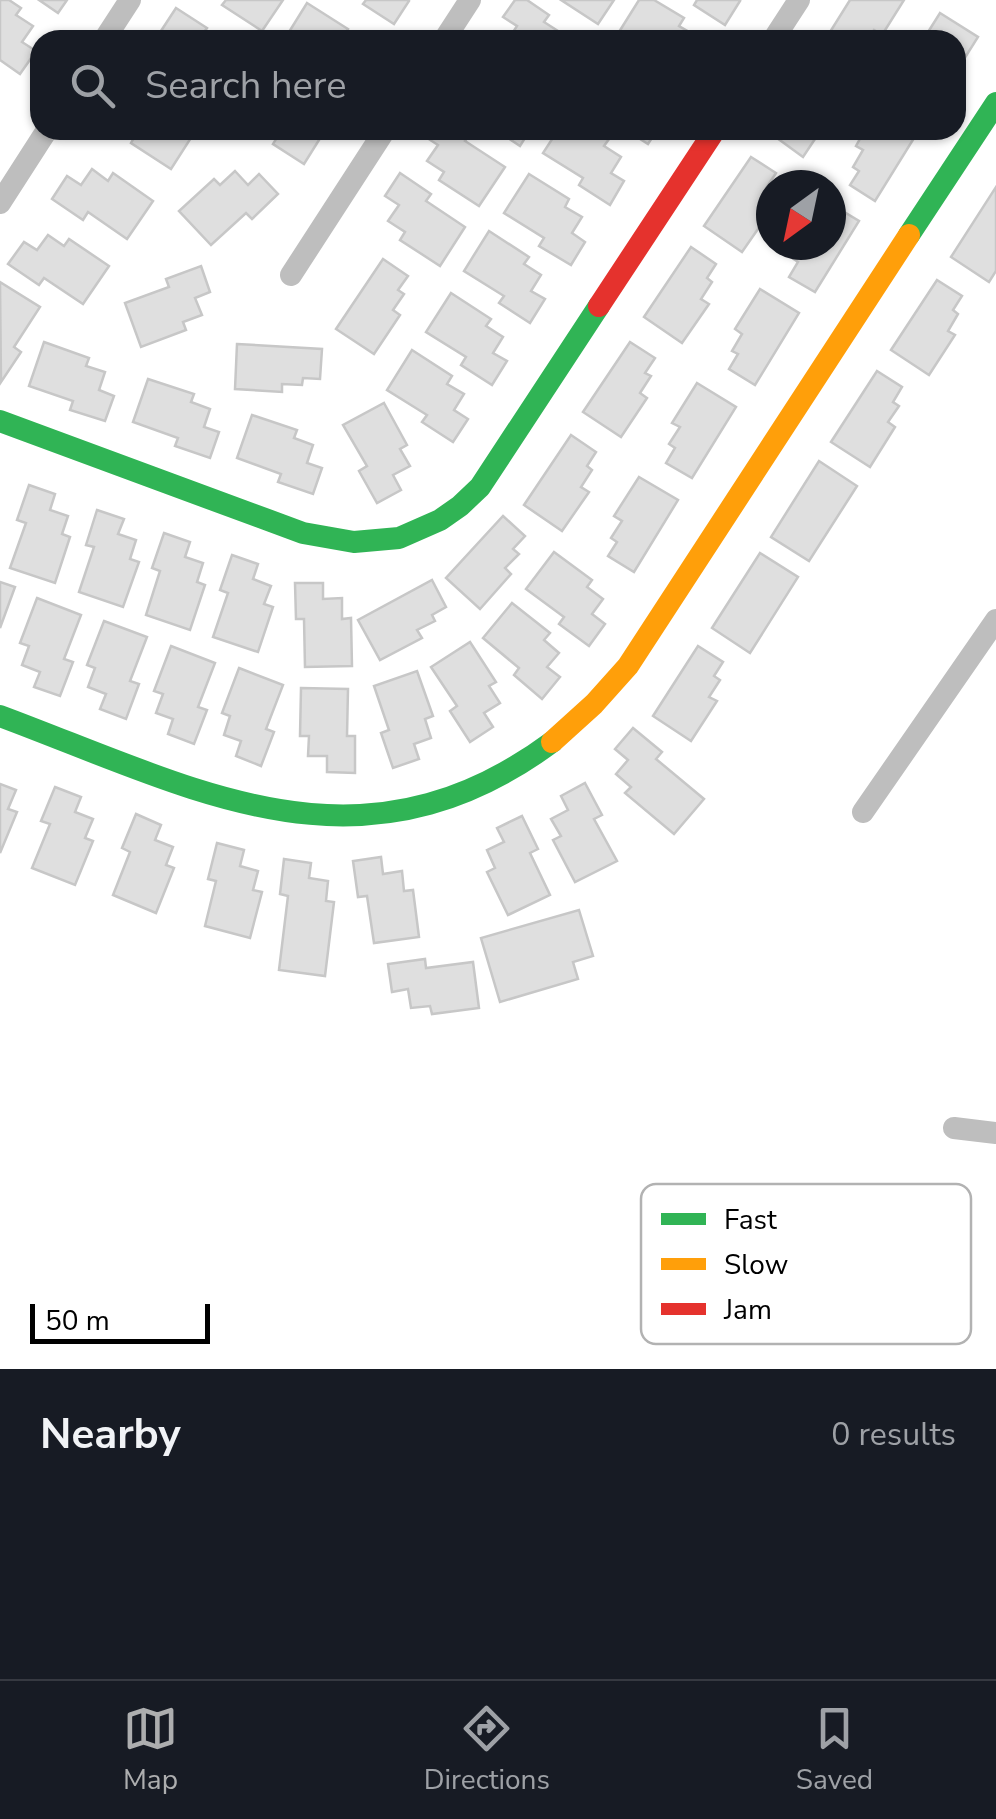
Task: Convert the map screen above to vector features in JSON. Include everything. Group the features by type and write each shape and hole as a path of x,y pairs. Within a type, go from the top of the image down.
{"street":[{"path":"110,30 130,0"},
{"path":"450,30 470,0"},
{"path":"780,30 799,0"},
{"path":"0,716 195,786 292,812 341,816 435,805 485,788 528,763 600,701 628,666 996,103"},
{"path":"0,203 41,140"},
{"path":"291,275 379,140"},
{"path":"0,421 337,542 370,544 430,528 456,512 480,488 707,140"},
{"path":"863,812 996,620"},
{"path":"954,1128 996,1133"}],"building":[{"path":"0,0 9,0 21,8 16,15 33,26 22,42 30,47 30,60 20,74 0,60"},
{"path":"39,0 67,0 58,13"},
{"path":"226,0 283,0 263,30 222,5"},
{"path":"366,0 409,1 394,24 363,4"},
{"path":"515,0 527,0 549,15 544,22 556,30 514,30 517,26 503,17"},
{"path":"561,0 614,0 598,24"},
{"path":"639,0 654,0 684,18 679,26 686,30 620,30"},
{"path":"697,0 740,1 725,25 694,5"},
{"path":"850,0 904,0 885,30 831,30"},
{"path":"307,3 348,29 347,30 290,30"},
{"path":"176,8 207,28 206,30 162,30"},
{"path":"940,13 978,37 966,56 966,30 929,30"},
{"path":"133,140 190,140 171,169 131,143"},
{"path":"276,140 319,140 304,164 273,144"},
{"path":"430,140 466,140 505,167 479,206 439,180 444,172 427,161 438,145"},
{"path":"551,140 608,140 604,146 621,157 611,173 624,181 610,205 579,185 583,178 543,153"},
{"path":"780,140 814,140 803,157"},
{"path":"859,140 913,140 875,201 850,185 859,171 853,167 863,150 856,146"},
{"path":"751,157 771,170 756,170 756,232 742,252 704,226"},
{"path":"92,169 108,181 113,173 153,201 127,239 88,212 83,220 52,199 67,176 81,185"},
{"path":"235,171 248,185 259,174 278,194 252,219 246,213 211,245 179,211 214,179 220,185"},
{"path":"400,173 431,194 426,201 465,227 440,266 400,240 405,232 388,221 399,205 385,196"},
{"path":"529,174 569,199 565,207 582,217 572,233 585,242 571,265 539,246 544,238 504,213"},
{"path":"996,187 996,271 989,282 951,257"},
{"path":"846,213 859,221 846,242"},
{"path":"489,231 529,257 524,264 541,275 531,291 545,299 530,323 499,303 504,296 464,271"},
{"path":"48,235 64,246 69,239 109,266 83,304 44,278 39,285 8,264 24,242 37,250"},
{"path":"691,247 716,264 707,278 712,282 701,299 709,304 682,343 644,317"},
{"path":"383,259 408,276 398,290 404,294 393,310 400,315 374,354 336,329"},
{"path":"795,260 835,260 815,292 789,277 798,262"},
{"path":"201,266 210,292 195,298 202,315 183,322 186,330 141,347 125,303 169,287 166,279"},
{"path":"937,280 962,296 953,310 958,314 948,331 955,335 929,375 891,350"},
{"path":"0,282 40,307 14,347 21,352 1,382"},
{"path":"760,289 799,313 755,385 729,369 738,354 732,351 742,334 735,329"},
{"path":"451,293 491,319 486,326 503,337 493,353 507,361 492,385 461,365 466,357 426,332"},
{"path":"44,342 89,358 86,366 105,372 99,390 114,396 105,421 70,410 73,401 29,386"},
{"path":"630,342 655,358 645,373 651,376 640,393 647,398 621,437 583,412"},
{"path":"237,344 322,349 320,379 303,378 302,385 282,384 282,392 235,389"},
{"path":"412,350 452,376 447,384 464,394 454,410 468,419 453,442 422,422 427,415 387,390"},
{"path":"877,371 902,387 893,402 899,406 888,422 895,427 870,467 831,442"},
{"path":"148,379 194,394 191,402 210,409 204,427 219,432 210,458 175,446 178,438 133,422"},
{"path":"697,383 736,407 692,478 666,463 675,448 669,444 680,427 672,423"},
{"path":"384,403 407,445 400,449 410,466 393,475 401,490 377,503 359,471 367,466 343,425"},
{"path":"252,415 297,430 294,438 313,445 307,463 322,468 313,494 278,482 281,474 237,458"},
{"path":"571,435 596,452 587,466 592,470 581,487 589,492 562,531 524,505"},
{"path":"819,461 857,486 809,561 771,537"},
{"path":"639,477 678,500 634,572 608,556 617,542 611,538 622,521 614,516"},
{"path":"29,485 55,494 50,510 68,516 62,534 70,537 55,583 10,568 26,523 17,520"},
{"path":"97,510 124,519 118,534 136,540 130,559 139,562 123,607 79,592 94,547 86,545"},
{"path":"503,516 525,536 513,549 519,554 505,568 511,574 480,609 446,578"},
{"path":"164,533 190,542 185,557 203,563 197,582 205,585 190,630 146,615 160,571 152,568"},
{"path":"554,552 592,580 587,587 603,599 592,614 605,624 589,646 559,624 564,617 526,589"},
{"path":"760,553 798,577 750,653 712,628"},
{"path":"232,555 258,564 253,579 271,586 264,604 273,607 258,652 213,637 228,593 220,590"},
{"path":"432,580 446,607 432,615 435,621 417,630 422,638 380,660 358,620"},
{"path":"0,582 15,587 0,628"},
{"path":"295,583 323,583 323,599 342,598 342,619 351,618 352,666 305,667 304,619 296,619"},
{"path":"37,598 81,615 64,659 73,662 60,696 34,687 40,672 22,665 29,646 20,643"},
{"path":"512,603 550,633 544,640 559,653 547,667 560,677 542,699 514,675 519,668 483,638"},
{"path":"104,621 147,637 130,681 139,684 126,719 100,709 106,694 88,687 95,668 87,665"},
{"path":"470,642 496,682 489,686 500,703 484,713 493,727 470,742 450,711 457,706 431,667"},
{"path":"171,646 215,663 198,707 207,710 194,744 168,734 173,719 156,713 163,694 154,691"},
{"path":"698,646 723,662 714,676 720,680 709,697 717,701 691,741 653,716"},
{"path":"239,668 283,685 266,729 274,732 261,766 236,756 241,741 224,735 230,716 222,713"},
{"path":"417,671 433,716 425,719 431,738 414,744 419,759 393,768 381,733 389,730 374,686"},
{"path":"301,688 348,689 347,736 355,736 355,773 327,772 327,756 308,756 309,736 300,736"},
{"path":"633,728 662,752 656,759 704,799 674,834 625,793 631,787 616,774 628,760 615,749"},
{"path":"585,783 602,815 594,819 617,861 575,882 553,840 561,836 551,819 568,810 561,796"},
{"path":"0,784 16,790 8,809 17,812 0,853"},
{"path":"55,787 81,797 75,812 93,819 85,838 93,841 75,885 32,868 50,824 41,821"},
{"path":"136,814 161,825 155,840 173,847 166,865 174,868 156,913 113,895 130,852 122,848"},
{"path":"522,816 538,849 530,853 550,895 508,915 487,872 495,868 487,850 504,842 497,828"},
{"path":"217,843 244,850 240,866 258,871 253,890 262,892 250,938 205,926 216,881 208,879"},
{"path":"381,857 383,874 402,871 404,891 413,890 419,937 374,943 367,896 358,897 353,861"},
{"path":"284,859 311,863 309,878 328,881 326,901 334,902 325,976 279,970 288,896 280,894"},
{"path":"579,910 593,956 573,962 578,979 500,1002 481,938"},
{"path":"425,959 426,968 473,962 479,1008 432,1014 430,1006 411,1008 408,989 392,992 388,964"}],"traffic: fast":[{"path":"909,235 996,103"},
{"path":"0,421 303,533 354,542 399,538 440,520 480,487 599,306"},
{"path":"0,716 210,794 278,810 345,815 412,808 481,785 552,742"}],"traffic: slow":[{"path":"552,742 628,666 909,235"}],"traffic: jam":[{"path":"599,306 708,140"}]}
